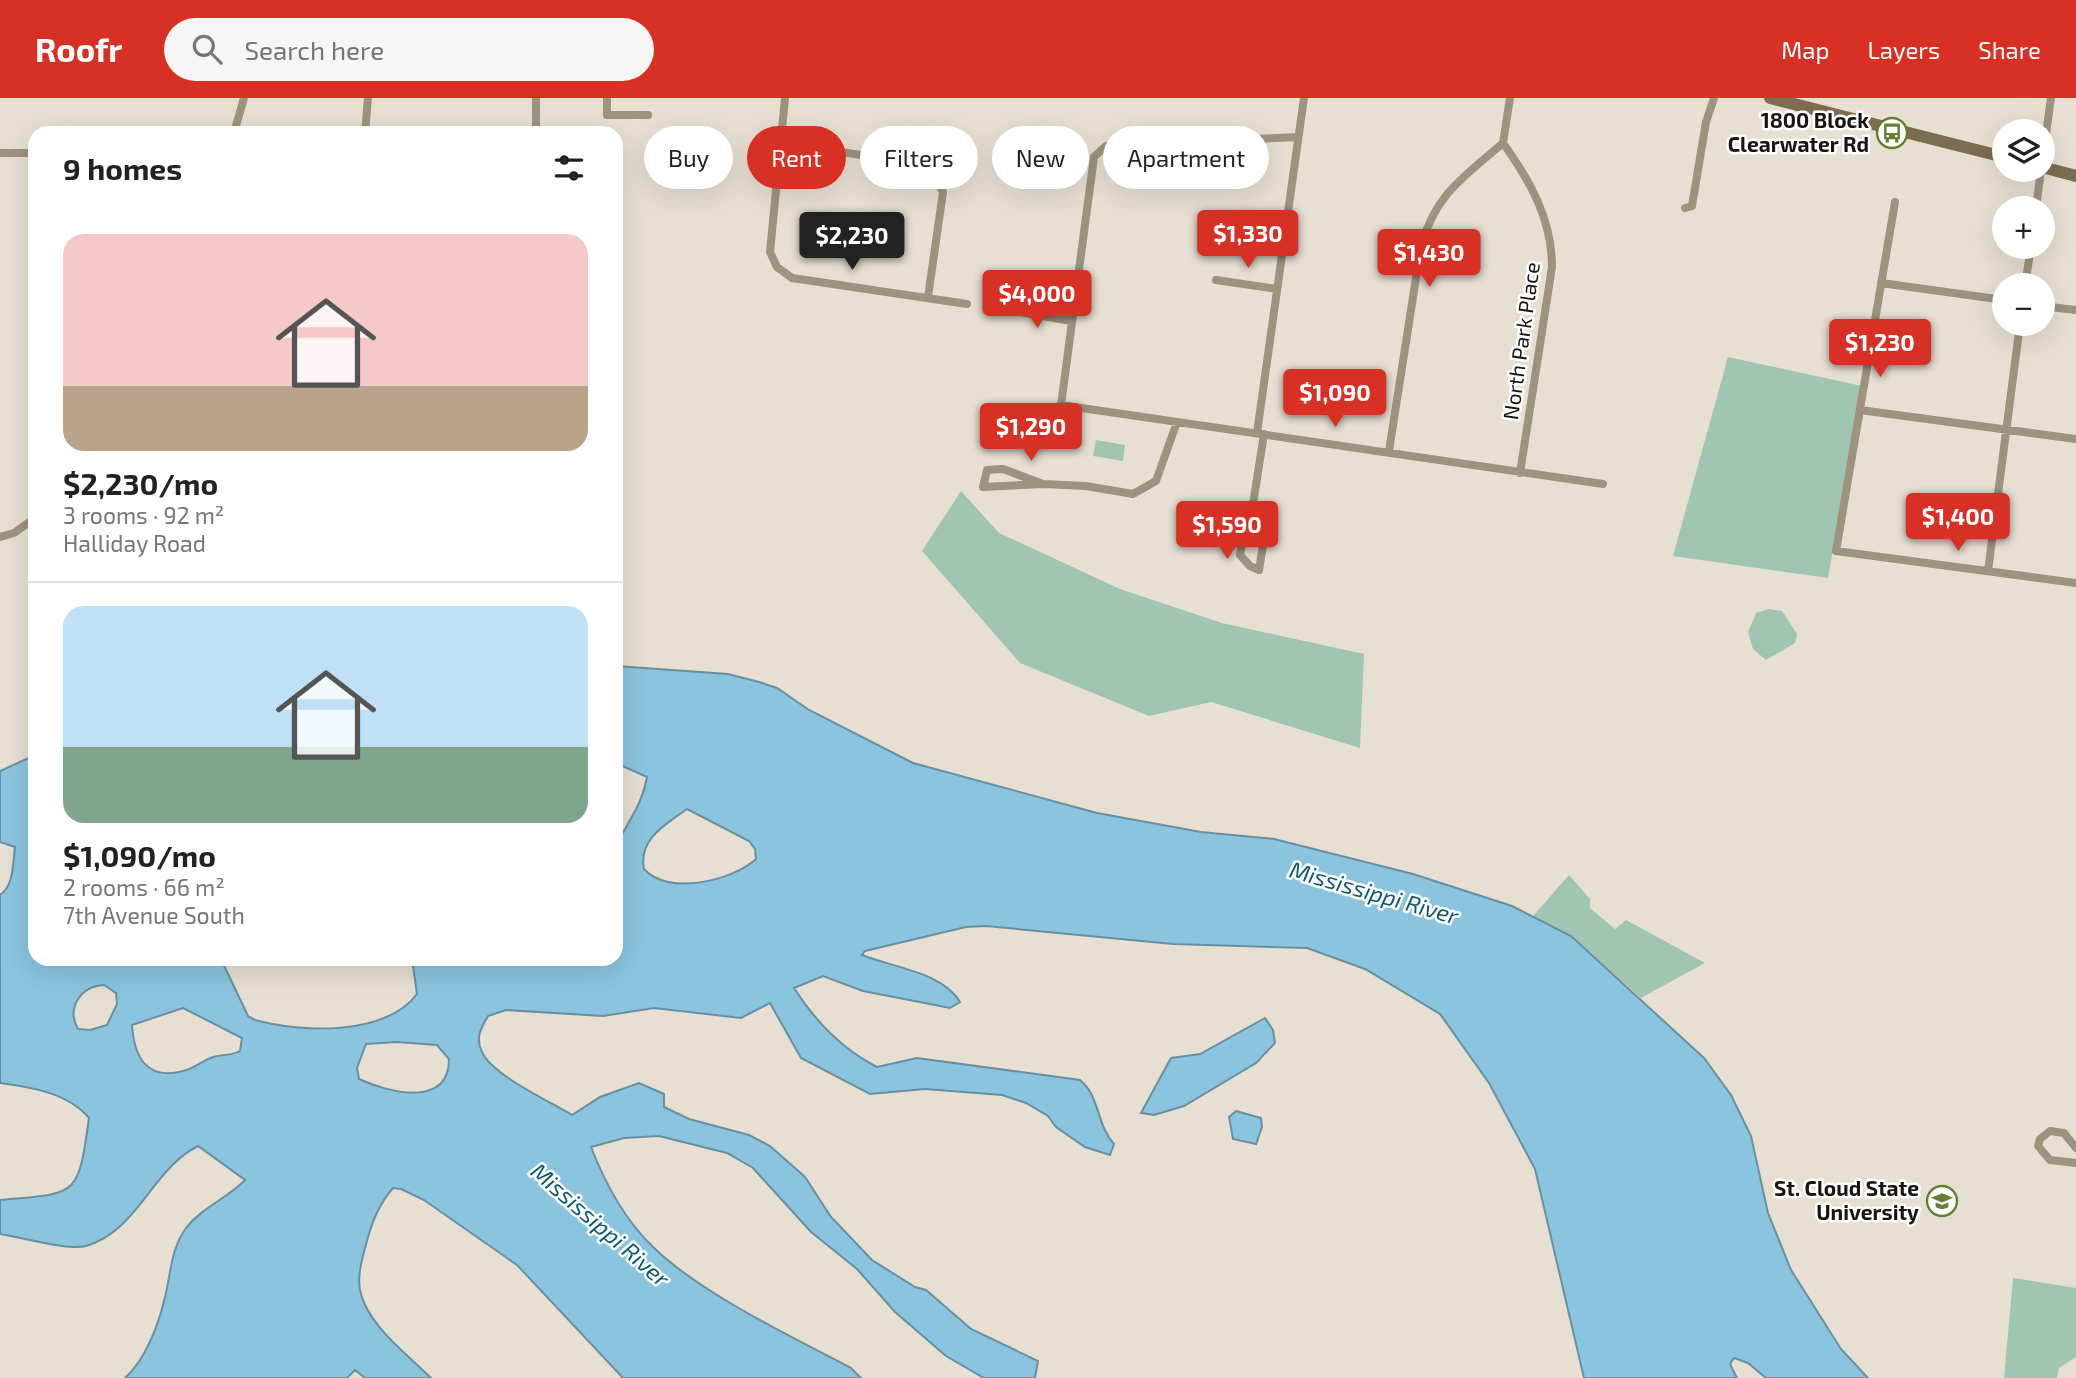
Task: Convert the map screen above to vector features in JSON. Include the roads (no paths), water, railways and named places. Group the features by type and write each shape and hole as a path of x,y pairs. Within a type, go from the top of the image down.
{"street":[{"path":"236,126 244,98"},
{"path":"366,126 368,98"},
{"path":"536,98 536,126"},
{"path":"607,98 607,115 648,115"},
{"path":"783,126 785,98"},
{"path":"1253,504 1248,512 1240,555 1250,566 1259,569 1263,563 1264,545 1253,504 1277,289 1304,98"},
{"path":"1390,451 1421,246 1429,219 1442,197 1503,143 1510,98"},
{"path":"1685,208 1692,206 1706,122 1714,98"},
{"path":"1770,98 1992,155"},
{"path":"2048,119 2051,98"},
{"path":"1298,137 1106,146 1094,157 1070,321 1061,405 1604,484"},
{"name":"North Park Place","path":"1503,143 1539,201 1552,247 1552,267 1520,473"},
{"path":"0,153 28,153"},
{"path":"846,153 920,164 933,174 943,192 928,297"},
{"path":"2055,170 2076,176"},
{"path":"777,189 770,252 777,267 792,278 967,304"},
{"path":"1895,202 1836,551 2076,583"},
{"path":"1216,280 1277,289"},
{"path":"1881,283 1992,298"},
{"path":"2055,308 2076,310"},
{"path":"1009,310 1070,321"},
{"path":"1987,571 2018,336"},
{"path":"1860,410 2076,439"},
{"path":"1043,484 1003,469 987,470 983,488 1043,484 1086,486 1133,494 1156,481 1177,422"},
{"path":"0,537 14,533 28,523"},
{"path":"2076,1148 2064,1133 2050,1131 2040,1139 2038,1146 2050,1160 2076,1163"}],"water":[{"name":"Mississippi River","path":"623,666 728,674 777,688 809,710 913,763 1097,813 1201,832 1274,839 1413,874 1512,906 1571,936 1704,1058 1731,1095 1751,1136 1768,1213 1791,1270 1841,1349 1868,1378 1766,1378 1748,1363 1734,1358 1730,1364 1737,1378 1584,1378 1535,1169 1489,1083 1440,1014 1365,969 1307,948 1173,944 986,926 966,927 865,951 862,955 916,972 942,984 960,1002 950,1008 863,991 823,976 794,988 830,1033 852,1052 877,1067 917,1058 1080,1080 1091,1094 1104,1128 1114,1144 1110,1155 1085,1147 1056,1127 1048,1116 1026,1103 1002,1095 925,1089 870,1094 801,1058 770,1003 741,1018 654,1008 603,1016 506,1010 488,1016 481,1029 479,1042 482,1052 497,1070 572,1115 600,1097 639,1083 664,1094 664,1107 689,1119 749,1135 770,1146 805,1177 831,1217 872,1260 915,1287 926,1290 971,1329 1038,1361 1035,1378 984,1378 946,1356 895,1312 857,1269 811,1232 753,1168 727,1153 659,1136 624,1138 591,1147 617,1200 633,1225 653,1247 695,1281 748,1313 851,1368 861,1378 623,1378 517,1265 424,1200 393,1188 371,1227 361,1265 360,1290 364,1303 379,1327 431,1378 365,1378 355,1370 347,1378 125,1378 139,1362 154,1332 181,1236 192,1221 245,1180 198,1146 168,1169 119,1227 86,1246 68,1247 0,1234 0,1200 60,1192 70,1186 77,1177 89,1118 60,1097 36,1089 0,1083 0,895 10,880 15,847 0,842 0,771 28,758 28,966 224,966 248,1016 274,1024 318,1029 364,1024 385,1018 403,1008 417,994 413,966 623,966 623,834 642,796 647,777 623,766","holes":["687,809 749,841 755,849 756,859 732,874 700,882 684,884 655,877 644,869 645,849 662,827","104,985 116,993 117,1004 107,1025 90,1030 78,1029 74,1013 78,1000 89,989","183,1008 242,1038 240,1051 213,1057 187,1070 170,1073 151,1069 139,1056 132,1025","397,1042 437,1045 449,1059 446,1075 439,1085 428,1091 400,1092 359,1079 357,1068 366,1044"]},
{"path":"1265,1018 1273,1030 1275,1043 1256,1063 1184,1106 1154,1115 1141,1113 1171,1058 1200,1054"},
{"path":"1236,1111 1261,1118 1262,1127 1256,1144 1233,1139 1229,1117"}],"place":[{"name":"1800 Block Clearwater Rd","path":"1892,133"},
{"name":"St. Cloud State University","path":"1942,1201"}]}
